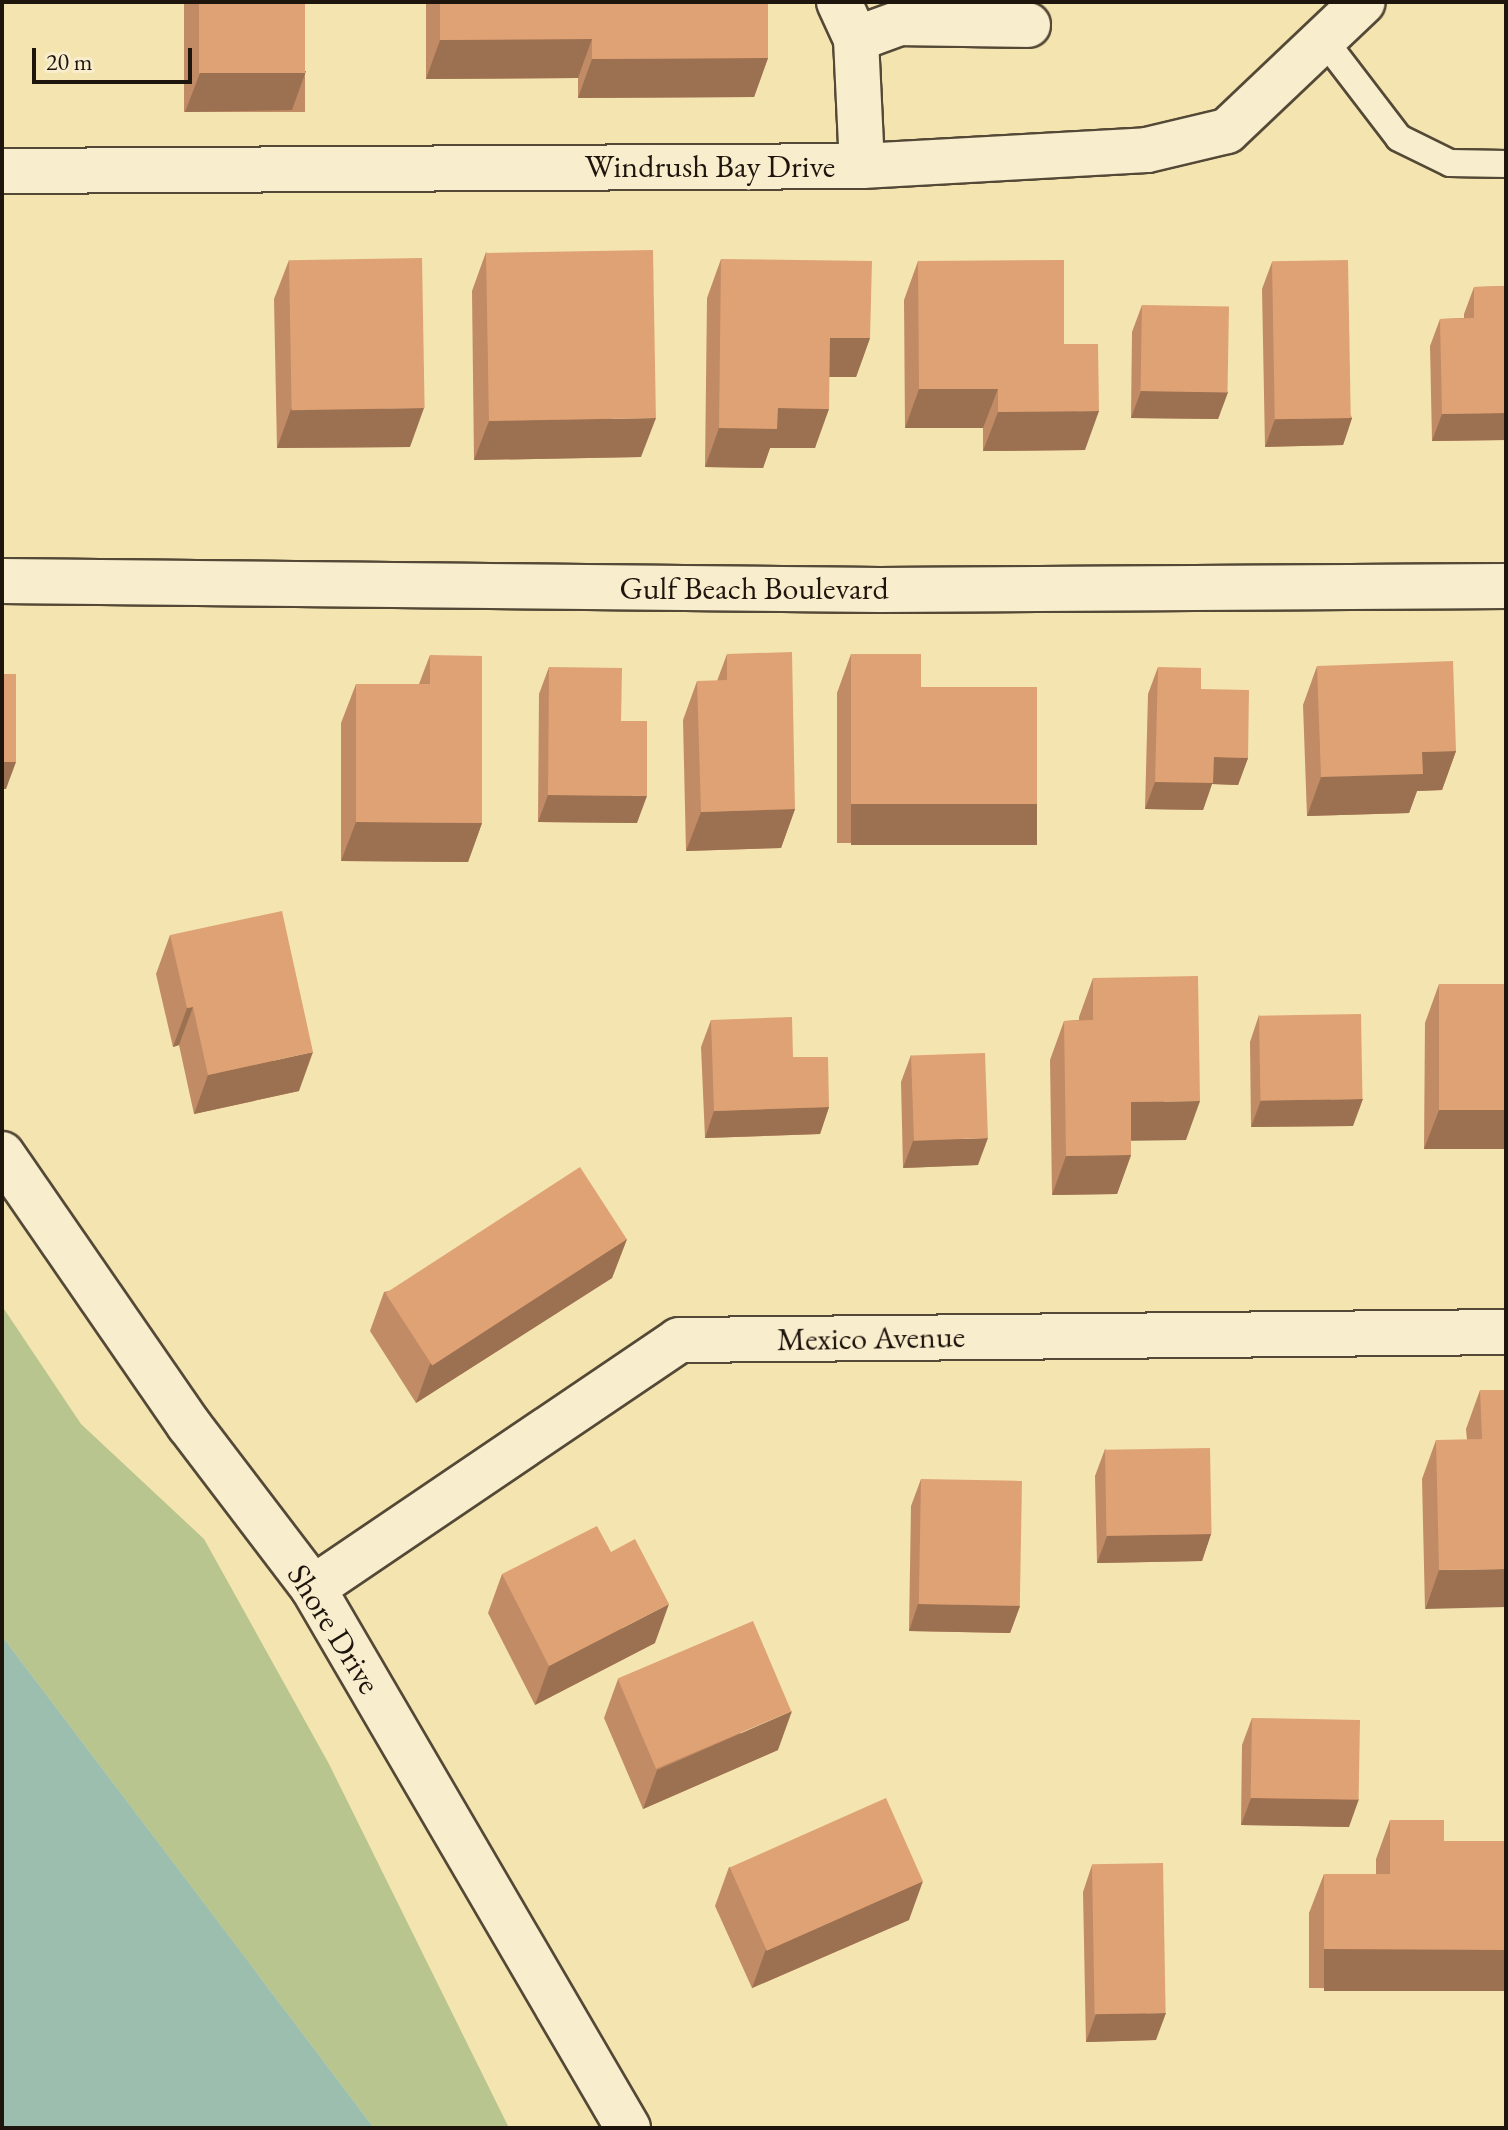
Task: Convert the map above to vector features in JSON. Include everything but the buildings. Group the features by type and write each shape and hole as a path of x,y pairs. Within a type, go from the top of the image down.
{"street":[{"name":"Windrush Bay Drive","path":"2,171 862,166 1147,150 1227,131 1363,2"},
{"path":"862,166 847,20 1028,25"},
{"name":"Gulf Beach Boulevard","path":"2,581 880,590 1506,586"},
{"name":"Shore Drive","path":"2,1154 189,1425 313,1588 628,2128"},
{"name":"Mexico Avenue","path":"313,1588 679,1340 1506,1332"}],"lane":[{"path":"1324,40 1399,138 1450,163 1506,164"}],"green space":[{"path":"2,1306 81,1424 204,1539 329,1764 509,2128 374,2128 2,1636"}],"shaded area":[{"path":"2,1636 207,1907 374,2128 2,2128"}]}
